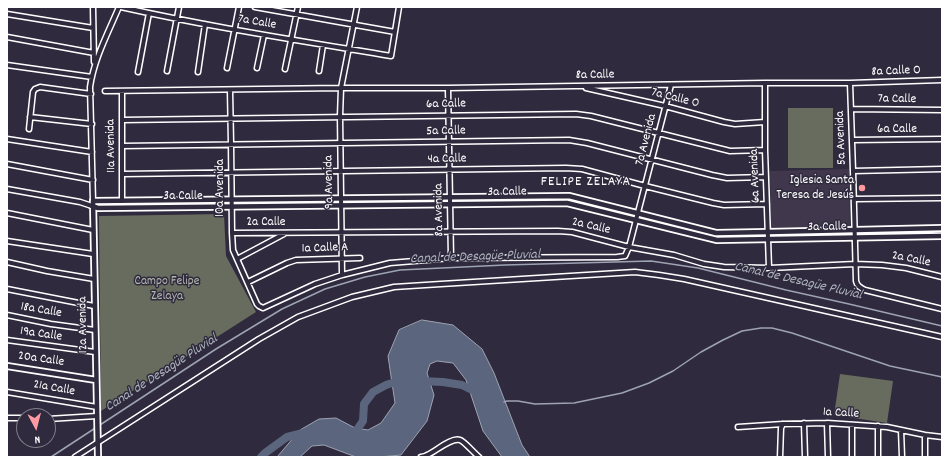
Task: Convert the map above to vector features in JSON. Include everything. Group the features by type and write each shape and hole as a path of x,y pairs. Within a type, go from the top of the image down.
{"street":[{"path":"93,7 95,64"},
{"path":"95,64 120,7"},
{"name":"7a Calle","path":"120,7 264,35 391,56 395,32"},
{"path":"167,71 179,7"},
{"path":"227,68 239,7"},
{"path":"255,7 395,32 399,7"},
{"path":"285,68 298,7"},
{"name":"9a Avenida","path":"342,275 340,171 341,88 357,7"},
{"path":"138,72 149,13"},
{"path":"7,14 93,28"},
{"path":"198,72 205,24"},
{"path":"257,68 264,35"},
{"path":"7,37 94,53"},
{"path":"319,71 323,45"},
{"name":"12a Avenida","path":"95,64 92,77 91,94 98,457"},
{"path":"7,65 92,77"},
{"name":"8a Calle O","path":"850,83 942,80"},
{"name":"6a Avenida","path":"766,83 765,150 768,268"},
{"name":"8a Calle","path":"104,91 850,83"},
{"name":"5a Avenida","path":"850,83 855,264"},
{"name":"7a Avenida","path":"629,247 671,85"},
{"name":"7a Calle O","path":"580,86 666,106 724,122 735,124 765,122"},
{"path":"29,129 33,92 35,89 40,87 91,94"},
{"name":"8a Avenida","path":"448,88 451,258"},
{"name":"10a Avenida","path":"230,90 232,233 234,250 236,259 257,304 263,308 315,284 342,275"},
{"name":"11a Avenida","path":"122,91 122,201"},
{"name":"7a Calle","path":"851,109 942,110"},
{"name":"6a Calle","path":"122,120 576,114 591,116 718,148 730,150 765,150"},
{"path":"30,117 92,124"},
{"path":"7,139 92,152"},
{"name":"6a Calle","path":"852,140 942,139"},
{"name":"5a Calle","path":"122,146 569,140 587,143 727,178 766,177"},
{"path":"7,164 93,180"},
{"name":"4a Calle","path":"122,174 566,168 582,169 724,205 767,204"},
{"path":"853,171 942,169"},
{"path":"7,189 93,204"},
{"name":"3a Calle","path":"93,204 122,201 569,196 716,233 942,228"},
{"path":"854,199 942,198"},
{"name":"3a Calle","path":"93,204 98,208 567,203 717,240 942,236"},
{"path":"7,213 93,230"},
{"name":"2a Calle","path":"232,233 558,230 724,267 768,268 855,264 892,265 942,277"},
{"path":"236,259 286,233"},
{"path":"7,241 93,254"},
{"path":"342,275 390,263 451,258 617,257 625,256 629,247"},
{"name":"1a Calle A","path":"248,282 296,260 360,258"},
{"path":"7,262 94,279"},
{"path":"855,264 856,281 861,288 942,309"},
{"path":"75,457 258,339 298,317 352,297 394,287 635,272 684,279 942,337"},
{"path":"7,289 94,306"},
{"name":"18a Calle","path":"7,315 51,324 95,330"},
{"name":"19a Calle","path":"7,340 95,352"},
{"name":"20a Calle","path":"7,366 96,380"},
{"name":"21a Calle","path":"7,392 97,407"},
{"path":"56,419 97,416"},
{"path":"804,423 805,457"},
{"path":"827,423 828,457"},
{"name":"1a Calle","path":"738,427 827,423 878,426 942,437"},
{"path":"780,457 781,428 783,424"},
{"path":"852,425 852,457"},
{"path":"878,426 878,457"},
{"path":"901,430 902,457"},
{"path":"925,435 925,457"},
{"path":"420,457 451,441 456,440 464,442 472,452 479,457"}],"shaded area":[{"path":"849,169 850,226 771,228 770,171"}],"green space":[{"path":"788,108 833,108 833,168 788,168"},
{"name":"Campo Felipe Zelaya","path":"224,214 226,256 256,312 101,411 99,216"},
{"path":"840,374 893,381 887,423 834,415"}],"water":[{"path":"422,320 453,325 482,349 494,373 522,445 530,457 502,457 483,431 466,380 453,363 437,361 430,364 427,373 434,395 427,421 401,455 356,457 324,445 312,446 300,457 277,457 300,430 319,419 336,418 355,428 368,430 381,423 395,403 388,356 399,330"}],"waterway":[{"name":"Canal de Desagüe Pluvial","path":"51,457 216,349 282,309 325,289 365,277 400,270 505,265 651,261 698,268 942,326"},
{"path":"504,402 518,401 535,404 574,403 622,393 649,383 673,371 701,352 742,331 761,328 772,328 792,333 890,366 942,377"},
{"path":"349,435 356,431 363,421 364,404 373,392 386,385 401,380"},
{"path":"420,381 462,385 478,393"},
{"path":"261,457 287,437 307,432"}],"place":[{"name":"Iglesia Santa Teresa de Jesús","path":"862,188"}],"district":[{"name":"FELIPE ZELAYA","path":"586,183"}]}
